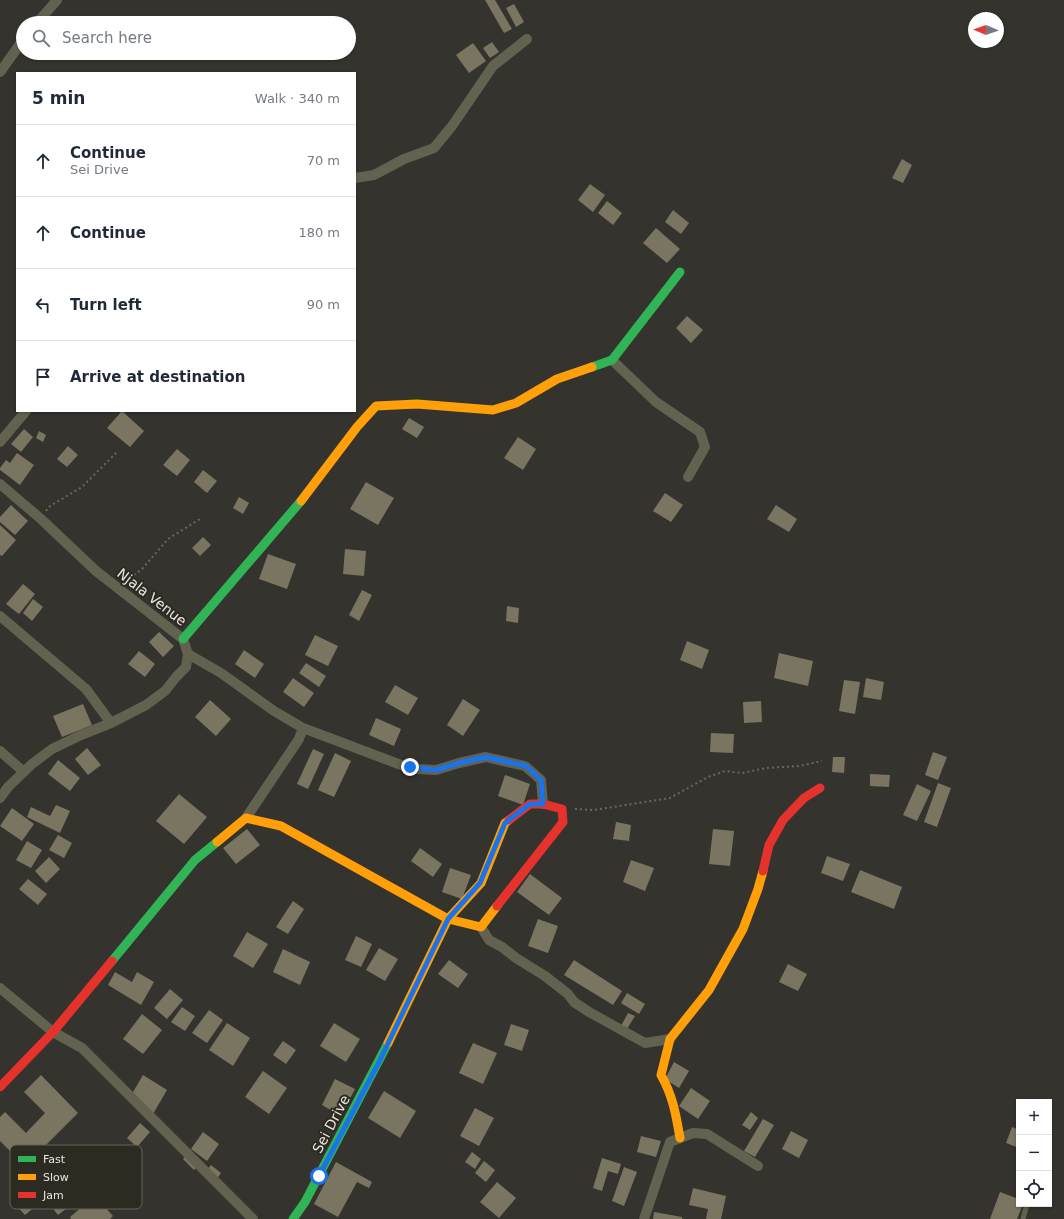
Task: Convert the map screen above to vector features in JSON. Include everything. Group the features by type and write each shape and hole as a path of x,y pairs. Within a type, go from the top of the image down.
{"street":[{"path":"44,16 57,0"},
{"path":"356,178 374,175 404,159 434,148 452,126 493,66 528,39"},
{"path":"0,72 16,50"},
{"path":"183,639 305,497 357,427 376,406 417,404 493,410 516,403 557,379 612,360 680,272"},
{"path":"612,360 656,402 700,432 705,447 688,477"},
{"path":"0,442 25,412"},
{"name":"Njala Venue","path":"0,484 41,519 96,571 183,639 188,654"},
{"path":"0,616 86,689 111,723"},
{"path":"0,798 8,787 32,764 52,750 81,735 111,723 146,704 164,691 186,667 188,654 221,673 274,710 303,728 401,765 418,769 436,770 486,757 526,766 541,780 543,804 562,809 563,822 481,927"},
{"path":"0,1087 53,1032 196,860 246,818 299,739 303,728"},
{"path":"0,752 24,772"},
{"path":"680,1138 676,1112 669,1089 660,1075 670,1039 709,990 743,929 758,889 769,845 783,820 804,798 820,788"},
{"name":"Sei Drive","path":"293,1219 305,1202 379,1062 448,919 480,883 505,823 530,804 543,804"},
{"path":"246,818 281,826 448,919 481,927 489,940 545,976 568,994 574,1002 645,1043 670,1039"},
{"path":"0,988 53,1032 82,1048 252,1219"},
{"path":"644,1219 670,1142 693,1133 707,1134 758,1166"}],"lane":[{"path":"1023,1219 1026,1207"}],"path":[{"path":"41,519 50,506 82,487 117,452"},
{"path":"117,587 142,569 168,539 200,519"},
{"path":"562,809 594,810 670,798 708,777 725,771 742,773 766,768 799,766 822,761"}],"building":[{"path":"485,0 495,0 512,29 504,33"},
{"path":"514,4 524,22 516,27 506,8"},
{"path":"492,42 499,52 490,58 483,48"},
{"path":"473,43 486,61 469,73 456,55"},
{"path":"902,159 912,165 903,183 892,178"},
{"path":"590,184 605,195 593,212 578,200"},
{"path":"607,201 622,213 613,225 598,213"},
{"path":"673,210 689,223 681,234 665,222"},
{"path":"656,228 680,249 667,263 643,243"},
{"path":"687,316 703,330 691,343 676,328"},
{"path":"121,412 123,412 144,431 130,447 107,428"},
{"path":"409,418 424,427 417,438 402,429"},
{"path":"24,429 33,437 21,452 11,444"},
{"path":"39,431 46,435 43,442 36,438"},
{"path":"518,437 536,449 523,470 504,458"},
{"path":"68,446 78,455 67,467 57,459"},
{"path":"177,449 190,460 177,476 163,465"},
{"path":"17,453 34,465 20,485 0,470 6,460 10,463"},
{"path":"203,470 217,481 207,493 194,482"},
{"path":"366,482 394,498 378,525 350,509"},
{"path":"665,493 683,505 671,522 653,511"},
{"path":"239,497 249,503 243,514 233,508"},
{"path":"11,505 28,521 15,535 0,522 0,517"},
{"path":"776,505 797,519 789,532 767,519"},
{"path":"0,525 16,540 2,556 0,555"},
{"path":"203,537 211,545 200,556 192,548"},
{"path":"345,549 366,551 364,576 343,574"},
{"path":"268,554 296,564 287,589 259,579"},
{"path":"23,584 35,594 19,614 6,604"},
{"path":"362,590 372,595 359,621 349,615"},
{"path":"33,599 43,607 32,621 23,613"},
{"path":"507,606 519,608 518,623 506,621"},
{"path":"159,632 174,646 163,657 149,642"},
{"path":"315,635 338,646 328,666 305,655"},
{"path":"687,641 709,650 702,669 680,660"},
{"path":"244,650 264,664 255,678 235,664"},
{"path":"139,651 155,664 145,677 128,664"},
{"path":"779,653 813,661 808,686 774,678"},
{"path":"306,663 326,676 319,687 299,673"},
{"path":"293,678 314,693 304,707 283,692"},
{"path":"866,678 884,682 881,700 863,697"},
{"path":"844,680 860,682 855,714 839,711"},
{"path":"395,685 418,698 408,715 385,702"},
{"path":"463,699 480,710 463,736 447,725"},
{"path":"210,700 231,719 216,736 195,717"},
{"path":"761,701 762,722 744,723 743,702"},
{"path":"83,704 92,725 62,737 53,716"},
{"path":"376,718 401,729 394,746 369,735"},
{"path":"711,733 734,734 733,753 710,752"},
{"path":"87,748 101,765 88,775 75,759"},
{"path":"313,749 324,754 308,789 297,784"},
{"path":"933,752 947,757 938,780 925,775"},
{"path":"335,753 351,761 334,797 318,790"},
{"path":"833,757 845,757 844,773 832,772"},
{"path":"58,760 80,778 70,791 48,774"},
{"path":"870,774 890,775 889,787 870,786"},
{"path":"505,775 530,784 523,805 498,796"},
{"path":"938,783 951,788 937,827 924,822"},
{"path":"917,784 931,791 917,821 903,815"},
{"path":"179,794 207,817 184,844 156,821"},
{"path":"56,805 70,811 60,833 27,817 31,807 50,816"},
{"path":"12,808 34,824 22,841 0,826"},
{"path":"616,822 631,825 629,841 613,839"},
{"path":"247,829 260,845 236,864 223,848"},
{"path":"713,829 734,831 730,866 709,864"},
{"path":"58,835 72,843 64,858 49,850"},
{"path":"27,841 42,850 31,868 16,860"},
{"path":"420,848 442,864 433,877 411,861"},
{"path":"827,856 850,864 843,881 821,873"},
{"path":"49,857 60,869 46,883 35,871"},
{"path":"631,860 654,868 645,891 623,882"},
{"path":"450,868 471,875 462,899 442,892"},
{"path":"860,870 902,887 894,909 851,892"},
{"path":"530,874 562,898 549,915 517,892"},
{"path":"28,879 47,894 38,905 19,889"},
{"path":"293,901 304,909 288,934 276,927"},
{"path":"538,919 558,926 548,953 528,946"},
{"path":"247,932 268,944 253,968 233,956"},
{"path":"356,936 372,944 361,967 345,960"},
{"path":"379,948 398,959 385,981 366,970"},
{"path":"283,949 310,962 300,985 273,972"},
{"path":"449,960 468,974 458,988 438,974"},
{"path":"574,960 622,991 613,1005 564,975"},
{"path":"788,964 807,974 798,991 779,982"},
{"path":"115,972 132,982 137,972 154,982 141,1005 108,985"},
{"path":"170,989 183,1000 167,1019 154,1008"},
{"path":"627,993 645,1004 639,1014 621,1003"},
{"path":"182,1007 195,1016 185,1031 171,1022"},
{"path":"209,1010 223,1020 207,1043 192,1033"},
{"path":"628,1013 635,1016 627,1029 621,1026"},
{"path":"142,1014 162,1030 143,1054 123,1039"},
{"path":"227,1023 250,1038 233,1066 209,1050"},
{"path":"334,1023 360,1039 346,1062 320,1046"},
{"path":"511,1024 529,1030 522,1051 504,1045"},
{"path":"283,1041 296,1050 286,1064 273,1055"},
{"path":"473,1043 497,1053 483,1084 459,1073"},
{"path":"674,1062 689,1071 679,1088 665,1079"},
{"path":"263,1071 287,1088 269,1114 245,1097"},
{"path":"41,1075 78,1113 46,1145 10,1145 10,1151 0,1141 0,1117 5,1112 26,1133 45,1113 24,1092"},
{"path":"143,1075 167,1090 153,1114 129,1099"},
{"path":"335,1079 355,1089 341,1116 322,1105"},
{"path":"691,1088 710,1101 698,1119 679,1106"},
{"path":"384,1091 416,1111 400,1138 368,1118"},
{"path":"475,1108 494,1118 479,1146 460,1136"},
{"path":"751,1112 758,1118 750,1130 742,1125"},
{"path":"763,1119 774,1125 755,1157 744,1151"},
{"path":"140,1123 150,1132 139,1145 135,1145 127,1138"},
{"path":"1012,1127 1016,1129 1016,1147 1006,1143"},
{"path":"791,1131 808,1140 799,1158 782,1149"},
{"path":"203,1132 219,1144 207,1161 191,1149"},
{"path":"641,1136 661,1141 656,1157 637,1152"},
{"path":"189,1152 201,1162 194,1170 183,1159"},
{"path":"472,1152 481,1159 475,1169 465,1162"},
{"path":"602,1158 621,1164 618,1174 608,1171 602,1191 593,1188"},
{"path":"484,1161 495,1170 486,1182 475,1173"},
{"path":"336,1162 372,1182 369,1188 357,1182 338,1217 314,1204"},
{"path":"211,1165 221,1173 214,1183 203,1175"},
{"path":"624,1167 637,1172 624,1206 612,1201"},
{"path":"497,1182 516,1198 499,1218 480,1202"},
{"path":"693,1188 726,1196 721,1219 706,1219 708,1209 689,1205"},
{"path":"1000,1192 1016,1198 1016,1207 1022,1207 1017,1219 990,1219"},
{"path":"19,1209 32,1209 25,1215"},
{"path":"53,1209 66,1209 58,1215"},
{"path":"80,1209 107,1209 113,1216 110,1219 71,1219 70,1217"},
{"path":"654,1212 682,1217 682,1219 653,1219"}],"traffic: fast":[{"path":"592,367 612,360 680,272"},
{"path":"183,639 301,501"},
{"path":"112,961 195,860 217,842"},
{"path":"293,1219 305,1202 388,1043"}],"traffic: slow":[{"path":"301,501 357,427 376,406 417,404 493,410 516,403 557,379 592,367"},
{"path":"217,842 246,818 281,826 448,919 481,927 497,906"},
{"path":"388,1043 448,919 481,883 505,823 509,820"},
{"path":"680,1138 671,1098 661,1075 670,1039 709,990 743,929 763,871"}],"traffic: jam":[{"path":"763,871 769,845 783,820 804,798 820,788"},
{"path":"497,906 563,822 562,809 543,804 530,804 509,820"},
{"path":"0,1087 53,1032 112,961"}],"route":[{"path":"319,1176 379,1062 448,919 480,883 505,823 530,804 543,804 541,780 526,766 486,757 436,770 410,767"}]}
